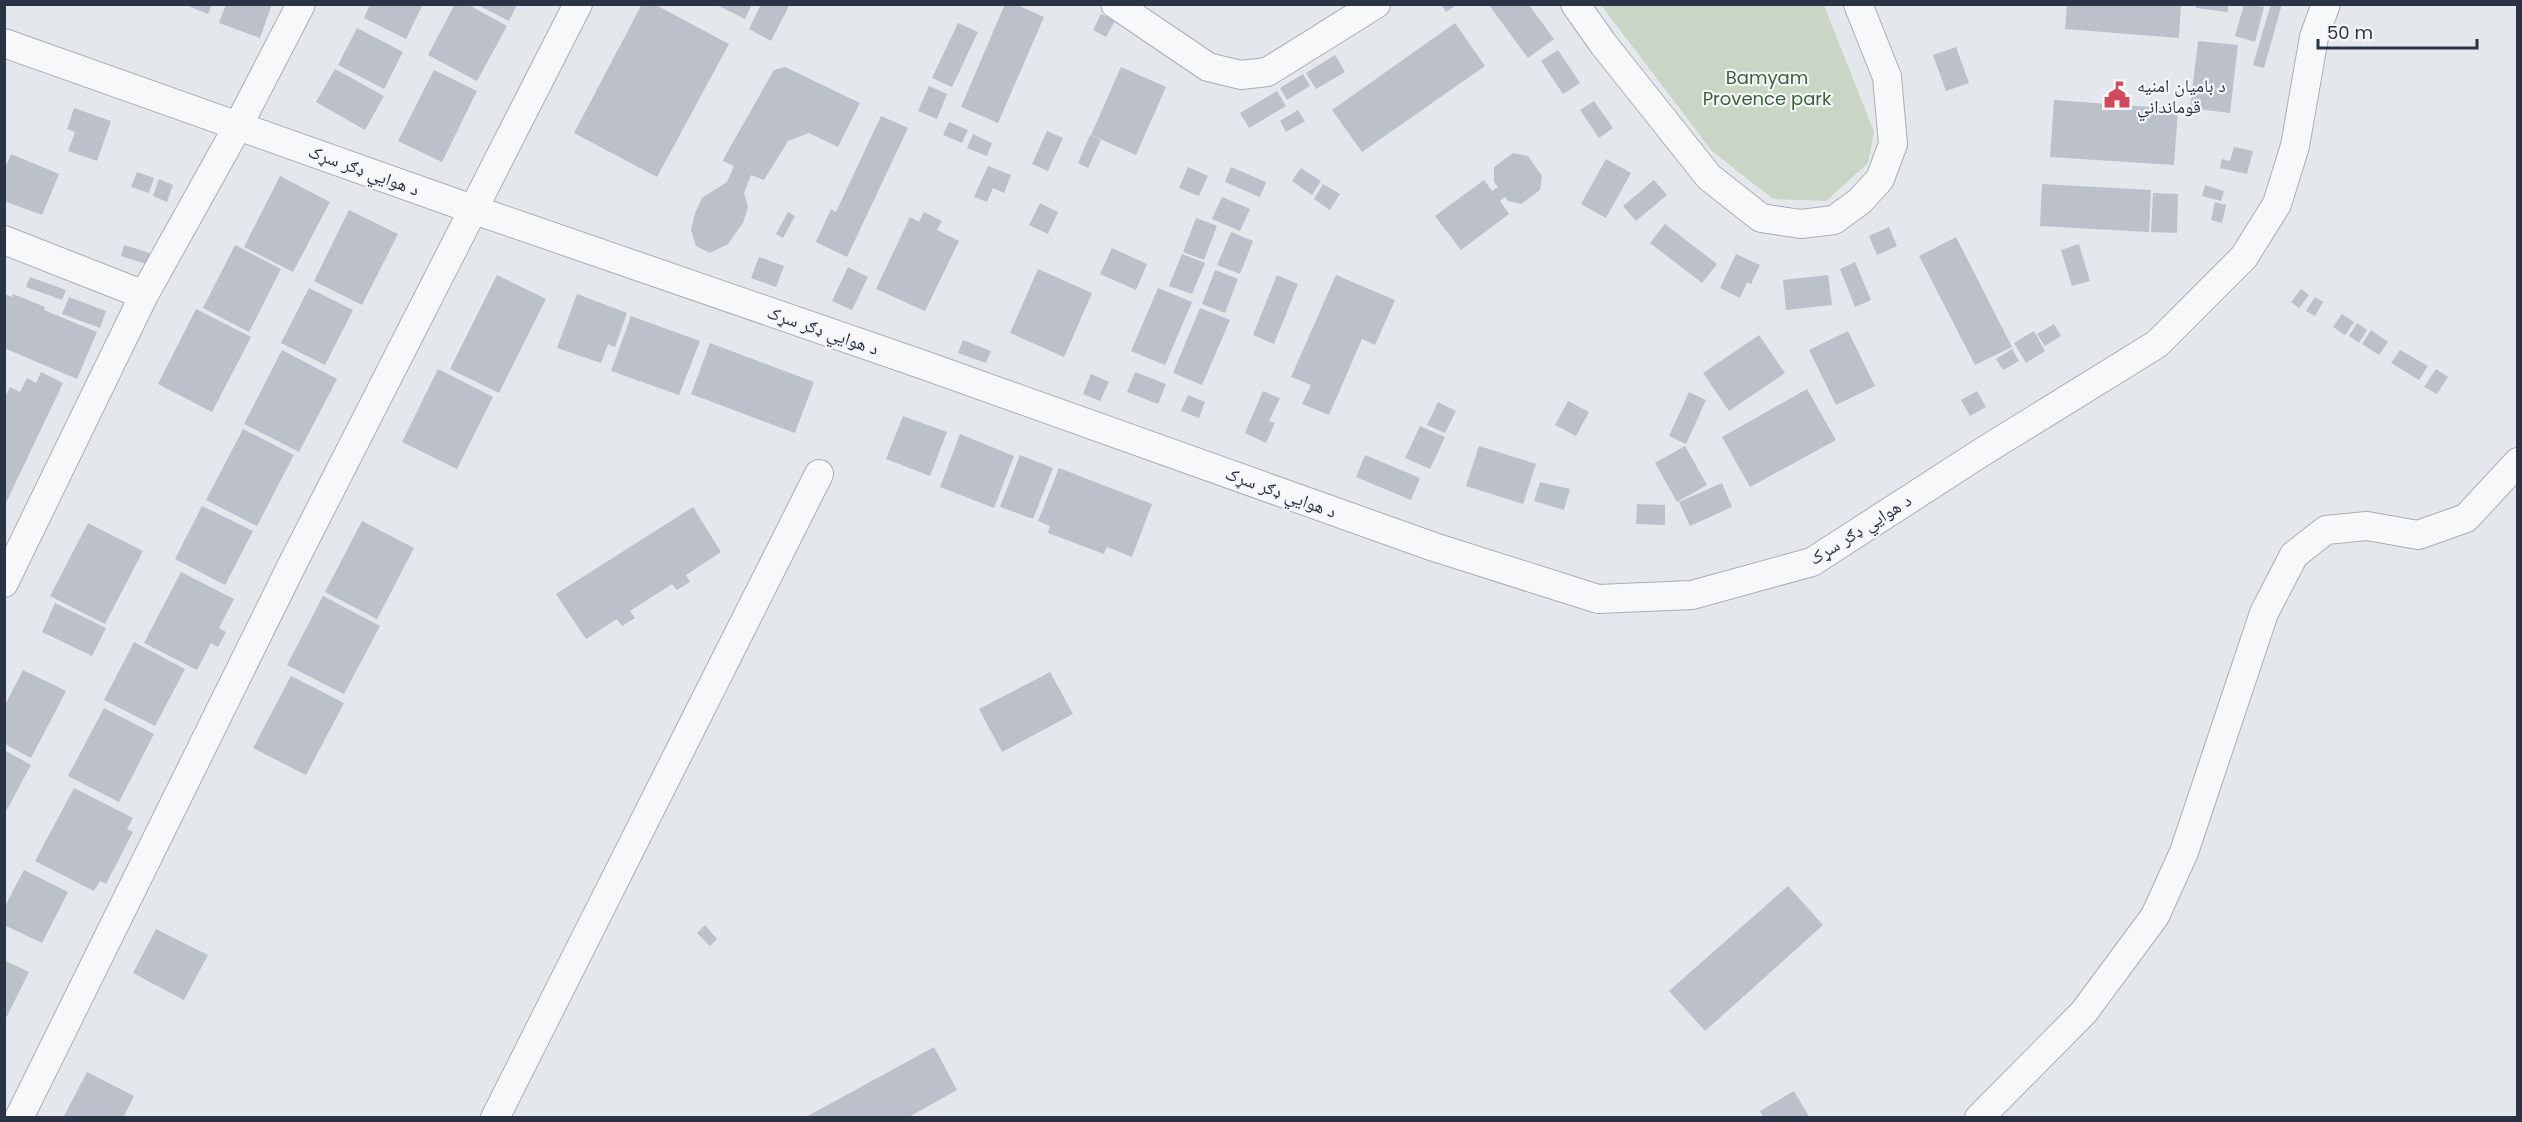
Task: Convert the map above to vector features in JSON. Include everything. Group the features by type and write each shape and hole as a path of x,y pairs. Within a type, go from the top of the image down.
{"street":[{"path":"4,583 144,295 238,126 301,4"},
{"path":"19,1118 293,563 578,4"},
{"path":"1115,4 1208,67 1241,75 1267,72 1376,4"},
{"path":"1575,4 1604,45 1709,177 1761,218 1801,224 1834,220 1860,201 1880,179 1893,144 1887,77 1858,4"},
{"name":"د هوايي ډګر سړک","path":"4,43 921,364 1434,547 1598,599 1692,595 1812,562 1979,454 2157,344 2244,257 2277,204 2295,146 2314,37 2326,4"},
{"path":"4,240 144,295"},
{"path":"1979,1118 2084,1012 2155,916 2184,852 2264,613 2294,555 2326,530 2367,526 2418,535 2466,518 2517,462"},
{"path":"495,1118 819,474"}],"green space":[{"name":"Bamyam Provence park","path":"1601,5 1824,5 1874,132 1868,163 1826,201 1773,199 1712,151"}],"building":[{"path":"183,4 212,4 208,14"},
{"path":"226,4 272,4 260,38 219,23"},
{"path":"370,4 423,4 406,39 364,18"},
{"path":"455,4 467,4 507,26 477,81 428,55"},
{"path":"476,4 512,4 516,7 509,21"},
{"path":"642,4 654,4 729,44 657,177 574,133"},
{"path":"715,4 752,4 745,19"},
{"path":"761,4 790,4 771,41 749,29"},
{"path":"1005,4 1015,4 1044,17 998,123 961,107"},
{"path":"1441,4 1458,4 1446,12"},
{"path":"2067,4 2181,4 2179,38 2065,29"},
{"path":"2196,4 2228,4 2228,12 2196,8"},
{"path":"2244,4 2264,7 2255,42 2235,36"},
{"path":"2271,4 2282,4 2264,68 2253,65"},
{"path":"1489,5 1529,5 1554,39 1528,58"},
{"path":"1101,14 1115,21 1106,37 1093,30"},
{"path":"958,23 978,32 952,87 932,78"},
{"path":"1455,23 1485,66 1362,152 1332,110"},
{"path":"357,28 403,52 384,89 338,65"},
{"path":"2198,41 2238,45 2230,113 2190,108"},
{"path":"1956,47 1969,83 1946,91 1933,55"},
{"path":"1558,50 1580,83 1563,94 1541,61"},
{"path":"1335,55 1345,72 1316,89 1306,73"},
{"path":"785,67 860,103 838,147 809,133 788,141 764,180 751,175 744,193 748,207 743,223 728,244 710,253 696,246 691,230 695,213 702,198 727,182 734,166 723,161 724,158 774,70"},
{"path":"1121,67 1166,87 1136,155 1091,135"},
{"path":"335,69 384,96 365,130 316,102"},
{"path":"434,70 477,91 442,162 398,141"},
{"path":"1303,74 1310,86 1287,100 1280,88"},
{"path":"929,86 947,94 937,119 918,111"},
{"path":"1277,91 1286,106 1249,128 1240,113"},
{"path":"2054,100 2178,109 2174,165 2050,157"},
{"path":"1594,101 1613,128 1599,138 1580,110"},
{"path":"74,108 111,121 97,161 68,151 75,132 67,129"},
{"path":"1298,110 1305,121 1286,132 1280,121"},
{"path":"881,116 908,128 847,257 816,242 831,209 836,212"},
{"path":"949,122 968,130 962,143 943,135"},
{"path":"1047,131 1063,138 1048,171 1032,164"},
{"path":"973,134 992,143 987,156 967,148"},
{"path":"1090,135 1101,140 1088,168 1078,163"},
{"path":"2234,147 2253,151 2247,174 2220,168 2222,159 2230,161"},
{"path":"1513,153 1528,156 1542,176 1540,190 1521,204 1508,201 1505,197 1500,201 1509,214 1461,250 1435,216 1484,180 1492,191 1498,187 1494,182 1494,167"},
{"path":"11,154 59,174 42,215 4,201 4,170"},
{"path":"1606,159 1631,173 1606,218 1581,204"},
{"path":"988,166 1011,175 1004,193 993,188 987,202 974,197"},
{"path":"1188,167 1208,176 1199,196 1179,188"},
{"path":"1231,167 1266,182 1260,197 1225,182"},
{"path":"1301,168 1321,181 1312,195 1292,181"},
{"path":"137,172 154,178 149,193 131,187"},
{"path":"280,176 330,202 293,272 244,247"},
{"path":"159,179 173,185 167,202 153,196"},
{"path":"1654,180 1667,195 1636,221 1623,206"},
{"path":"1323,184 1340,194 1330,210 1314,199"},
{"path":"2042,184 2151,190 2149,232 2040,226"},
{"path":"2205,185 2224,191 2221,201 2202,196"},
{"path":"2153,193 2178,194 2177,233 2151,232"},
{"path":"1222,197 1250,209 1240,231 1212,219"},
{"path":"2215,202 2226,205 2222,223 2211,220"},
{"path":"1040,203 1058,212 1048,234 1029,225"},
{"path":"349,210 398,234 362,305 314,281"},
{"path":"788,212 795,216 783,238 776,234"},
{"path":"924,212 942,221 937,230 959,241 925,311 876,289 910,217 919,222"},
{"path":"1196,218 1217,226 1204,260 1183,252"},
{"path":"1665,224 1717,264 1702,283 1650,243"},
{"path":"1889,227 1897,246 1877,255 1869,236"},
{"path":"1231,232 1253,241 1240,274 1217,265"},
{"path":"1956,237 2012,347 1975,365 1919,256"},
{"path":"2079,244 2090,281 2072,286 2061,250"},
{"path":"124,245 150,253 146,264 121,256"},
{"path":"235,245 281,269 249,332 203,308"},
{"path":"1112,248 1147,264 1136,290 1100,274"},
{"path":"1182,254 1205,263 1192,294 1169,286"},
{"path":"1736,254 1760,265 1751,284 1747,282 1740,298 1720,288"},
{"path":"759,257 784,266 776,287 751,278"},
{"path":"1855,262 1871,300 1855,307 1840,269"},
{"path":"848,267 868,277 852,310 832,301"},
{"path":"1038,269 1092,293 1064,357 1010,333"},
{"path":"1215,270 1238,279 1225,313 1202,304"},
{"path":"497,275 546,299 499,393 450,369"},
{"path":"1277,275 1298,284 1274,344 1253,335"},
{"path":"1336,275 1395,300 1375,345 1362,339 1329,415 1302,404 1311,385 1291,377"},
{"path":"1828,275 1832,305 1786,310 1783,280"},
{"path":"30,277 66,290 62,300 26,287"},
{"path":"309,288 353,310 325,365 281,343"},
{"path":"1158,288 1192,302 1165,365 1131,351"},
{"path":"2301,289 2309,295 2299,308 2291,302"},
{"path":"4,294 12,297 13,294 45,307 44,310 97,332 77,379 4,348"},
{"path":"577,294 627,313 615,347 608,344 601,363 557,348"},
{"path":"69,297 106,311 100,328 62,314"},
{"path":"2315,297 2323,302 2315,316 2306,311"},
{"path":"1200,308 1230,320 1202,385 1173,373"},
{"path":"196,309 251,337 212,412 158,384"},
{"path":"2342,314 2354,322 2345,335 2333,327"},
{"path":"631,316 700,341 679,395 611,371"},
{"path":"2357,323 2367,330 2359,343 2349,336"},
{"path":"2054,324 2061,336 2045,346 2037,334"},
{"path":"2371,330 2388,342 2379,355 2362,344"},
{"path":"1848,331 1875,386 1836,405 1809,350"},
{"path":"2034,331 2045,351 2026,363 2014,343"},
{"path":"1759,335 1785,373 1729,411 1703,373"},
{"path":"963,340 991,351 986,363 958,353"},
{"path":"710,343 814,382 795,433 691,394"},
{"path":"2012,349 2019,361 2003,370 1996,359"},
{"path":"282,350 337,379 299,452 244,424"},
{"path":"2400,350 2428,366 2419,380 2391,363"},
{"path":"438,369 493,397 457,469 402,442"},
{"path":"2436,369 2448,377 2437,394 2424,387"},
{"path":"41,372 63,383 4,507 4,399 10,387 20,392 27,378 36,383"},
{"path":"1135,372 1166,384 1158,404 1127,392"},
{"path":"1091,374 1109,382 1100,401 1083,394"},
{"path":"1807,389 1836,440 1750,487 1722,437"},
{"path":"1263,391 1280,398 1269,421 1275,423 1266,443 1245,433"},
{"path":"1977,391 1986,407 1970,416 1961,400"},
{"path":"1689,392 1706,400 1686,444 1669,436"},
{"path":"1188,395 1205,402 1199,418 1181,411"},
{"path":"1568,401 1589,412 1576,436 1555,425"},
{"path":"1438,402 1456,411 1445,433 1427,425"},
{"path":"903,416 947,432 930,476 886,459"},
{"path":"1420,426 1445,437 1430,469 1405,458"},
{"path":"243,429 294,455 257,526 206,500"},
{"path":"960,434 1014,456 994,508 940,487"},
{"path":"1479,446 1536,464 1523,504 1466,486"},
{"path":"1685,446 1707,485 1677,502 1655,463"},
{"path":"1020,455 1053,468 1033,519 1000,507"},
{"path":"1365,455 1420,478 1411,500 1356,477"},
{"path":"1059,468 1152,504 1132,557 1107,547 1104,554 1048,533 1050,526 1038,521"},
{"path":"1540,482 1570,489 1564,510 1534,501"},
{"path":"1722,483 1732,507 1690,526 1679,502"},
{"path":"1637,504 1665,505 1665,525 1636,524"},
{"path":"202,506 253,531 225,585 175,559"},
{"path":"693,507 721,552 686,575 690,582 677,590 672,584 630,611 635,618 622,626 617,619 586,639 556,594"},
{"path":"362,521 414,548 377,619 325,592"},
{"path":"88,523 143,551 105,624 50,596"},
{"path":"181,572 234,599 219,628 226,632 218,647 211,643 197,670 144,643"},
{"path":"323,596 380,626 344,694 287,665"},
{"path":"55,603 106,628 92,656 42,632"},
{"path":"134,642 185,669 155,726 104,700"},
{"path":"23,670 66,691 31,758 5,744 5,705"},
{"path":"1050,672 1073,714 1002,752 979,709"},
{"path":"291,676 344,703 306,775 253,748"},
{"path":"104,708 154,734 119,802 68,776"},
{"path":"4,750 31,765 4,815"},
{"path":"74,788 133,818 127,829 133,832 106,884 100,881 94,891 35,861"},
{"path":"24,870 68,892 42,943 4,925 4,908"},
{"path":"1788,886 1823,925 1705,1031 1669,991"},
{"path":"705,925 717,939 710,946 697,933"},
{"path":"156,929 208,955 184,1000 133,973"},
{"path":"4,960 29,972 4,1022"},
{"path":"934,1047 957,1090 907,1118 804,1118"},
{"path":"87,1072 134,1096 123,1118 63,1118"},
{"path":"1794,1091 1810,1118 1764,1118 1760,1111"}],"place":[{"name":"د بامیان امنیه قومانداني","path":"2117,95"}]}
